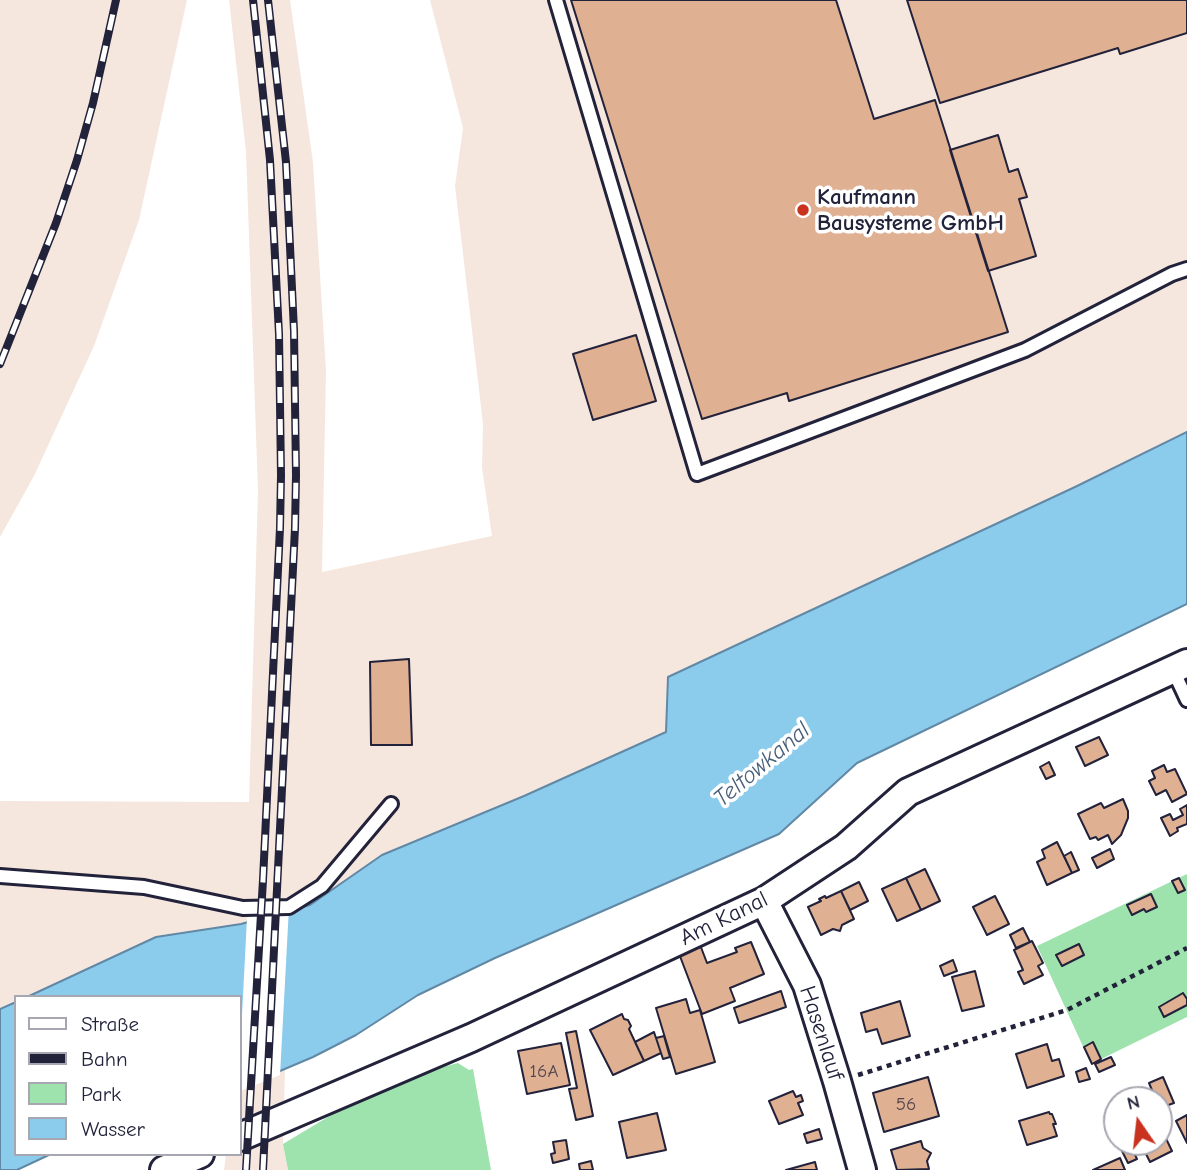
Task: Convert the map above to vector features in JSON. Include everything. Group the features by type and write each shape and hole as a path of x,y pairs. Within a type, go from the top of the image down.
{"street":[{"name":"Am Kanal","path":"242,1136 471,1038 764,901 846,847 908,792 1180,667"},
{"name":"Hasenlauf","path":"764,901 807,985 862,1170"},
{"path":"164,1170 196,1156"}],"lane":[{"path":"556,0 697,474 1025,350 1172,274 1187,269"},
{"path":"1180,667 1187,700"},
{"path":"0,876 144,887 243,908 289,907 322,886 391,804"}],"path":[{"path":"837,1081 1067,1010 1187,948"}],"shaded area":[{"path":"0,0 187,0 139,220 94,346 34,476 0,537"},
{"path":"229,0 290,0 313,162 326,371 322,572 492,536 482,468 483,424 455,186 463,128 430,0 1187,0 1187,432 668,677 666,732 524,796 382,855 310,905 241,924 156,937 31,995 14,995 14,1003 0,1009 0,801 249,802 258,491 246,152"},
{"path":"285,1069 283,1144 288,1170 224,1170 226,1156 242,1156 242,1087"}],"green space":[{"path":"1187,874 1187,1017 1091,1064 1037,946"},
{"path":"458,1063 469,1070 473,1069 491,1170 288,1170 283,1144 386,1082"}],"water":[{"name":"Teltowkanal","path":"1187,432 1187,604 857,763 779,834 495,958 418,995 356,1035 313,1057 242,1087 242,995 31,995 156,937 241,924 310,905 382,855 524,796 666,732 668,677"},
{"path":"14,1003 14,1156 47,1156 17,1170 0,1170 0,1009"}],"pier":[{"path":"289,907 280,1075 242,1090 242,1015 247,918"}],"building":[{"name":"Kaufmann Bausysteme GmbH","path":"571,0 836,0 874,119 935,100 1008,332 789,401 787,393 702,419"},
{"path":"907,0 1187,0 1187,33 1120,54 1118,48 940,103"},
{"path":"998,135 1009,172 1018,169 1027,197 1019,199 1036,256 988,271 950,150"},
{"path":"636,335 656,401 593,420 573,354"},
{"path":"409,659 412,745 371,745 370,662"},
{"path":"1099,737 1108,755 1085,766 1076,747"},
{"path":"1049,762 1055,775 1046,779 1040,767"},
{"path":"1164,765 1167,772 1175,769 1187,794 1172,802 1166,790 1156,795 1149,781 1155,778 1152,771"},
{"path":"1123,799 1128,818 1121,835 1112,844 1108,835 1098,840 1096,837 1090,839 1078,814 1101,803 1104,808"},
{"path":"1187,805 1187,824 1177,828 1178,831 1170,836 1161,818 1170,814 1173,820 1183,815 1180,809"},
{"path":"1057,842 1072,873 1047,885 1037,862 1045,858 1042,850"},
{"path":"1110,849 1114,859 1097,868 1092,858"},
{"path":"1071,852 1079,870 1072,873 1064,856"},
{"path":"925,869 940,901 921,910 906,878"},
{"path":"906,878 921,910 897,921 882,889"},
{"path":"1179,878 1185,890 1178,893 1172,881"},
{"path":"859,882 868,901 850,910 841,891"},
{"path":"841,891 854,919 842,925 840,931 833,929 821,935 808,907 825,896 826,898"},
{"path":"1151,894 1157,907 1132,915 1127,905"},
{"path":"995,896 1009,924 987,935 973,907"},
{"path":"1023,928 1030,942 1016,948 1010,935"},
{"path":"1032,941 1043,963 1038,966 1043,975 1024,984 1018,972 1023,970 1014,950"},
{"path":"699,942 707,963 737,952 735,948 751,942 764,974 730,988 735,1001 702,1014 678,951"},
{"path":"1079,944 1084,955 1062,966 1056,955"},
{"path":"953,960 957,971 944,976 940,966"},
{"path":"975,971 984,1006 962,1011 952,977"},
{"path":"781,991 786,1007 739,1023 734,1008"},
{"path":"1183,993 1187,1005 1164,1017 1159,1007"},
{"path":"686,999 690,1013 700,1010 715,1062 676,1074 656,1008"},
{"path":"900,1001 910,1036 882,1044 877,1029 866,1032 861,1013"},
{"path":"622,1014 631,1026 629,1029 644,1061 613,1075 590,1030"},
{"path":"576,1031 593,1116 576,1120 569,1089 577,1088 566,1033"},
{"path":"654,1032 661,1053 644,1061 635,1042"},
{"path":"664,1036 670,1057 663,1059 656,1038"},
{"path":"1093,1042 1101,1059 1092,1064 1084,1047"},
{"path":"561,1043 570,1085 527,1094 518,1051"},
{"path":"1047,1044 1052,1061 1059,1059 1064,1076 1027,1088 1016,1054"},
{"path":"1111,1057 1115,1065 1099,1072 1095,1064"},
{"path":"1086,1068 1090,1079 1079,1082 1076,1072"},
{"path":"928,1077 939,1116 884,1132 873,1093"},
{"path":"1163,1077 1167,1086 1150,1086 1149,1083"},
{"path":"793,1091 796,1097 801,1095 803,1101 798,1103 803,1115 779,1124 769,1101"},
{"path":"1049,1112 1056,1124 1053,1124 1057,1136 1027,1145 1019,1121"},
{"path":"657,1113 666,1150 627,1158 619,1122"},
{"path":"1187,1115 1187,1143 1176,1121"},
{"path":"819,1129 822,1139 807,1143 804,1134"},
{"path":"566,1140 569,1159 553,1163 553,1142"},
{"path":"921,1141 923,1148 931,1153 927,1161 929,1169 897,1170 891,1150"},
{"path":"1124,1156 1136,1156 1137,1159 1128,1163"},
{"path":"1147,1156 1162,1156 1150,1162"},
{"path":"1120,1158 1125,1170 1093,1170"},
{"path":"591,1161 593,1170 580,1170 579,1164"},
{"path":"815,1162 817,1170 786,1170"}],"railway":[{"path":"0,364 56,223 77,160 116,0"},
{"path":"246,1170 263,880 281,475 279,334 270,160 253,0"},
{"path":"263,1170 296,475 294,331 286,162 268,0"}],"place":[{"name":"Kaufmann Bausysteme GmbH","path":"803,210"}]}
